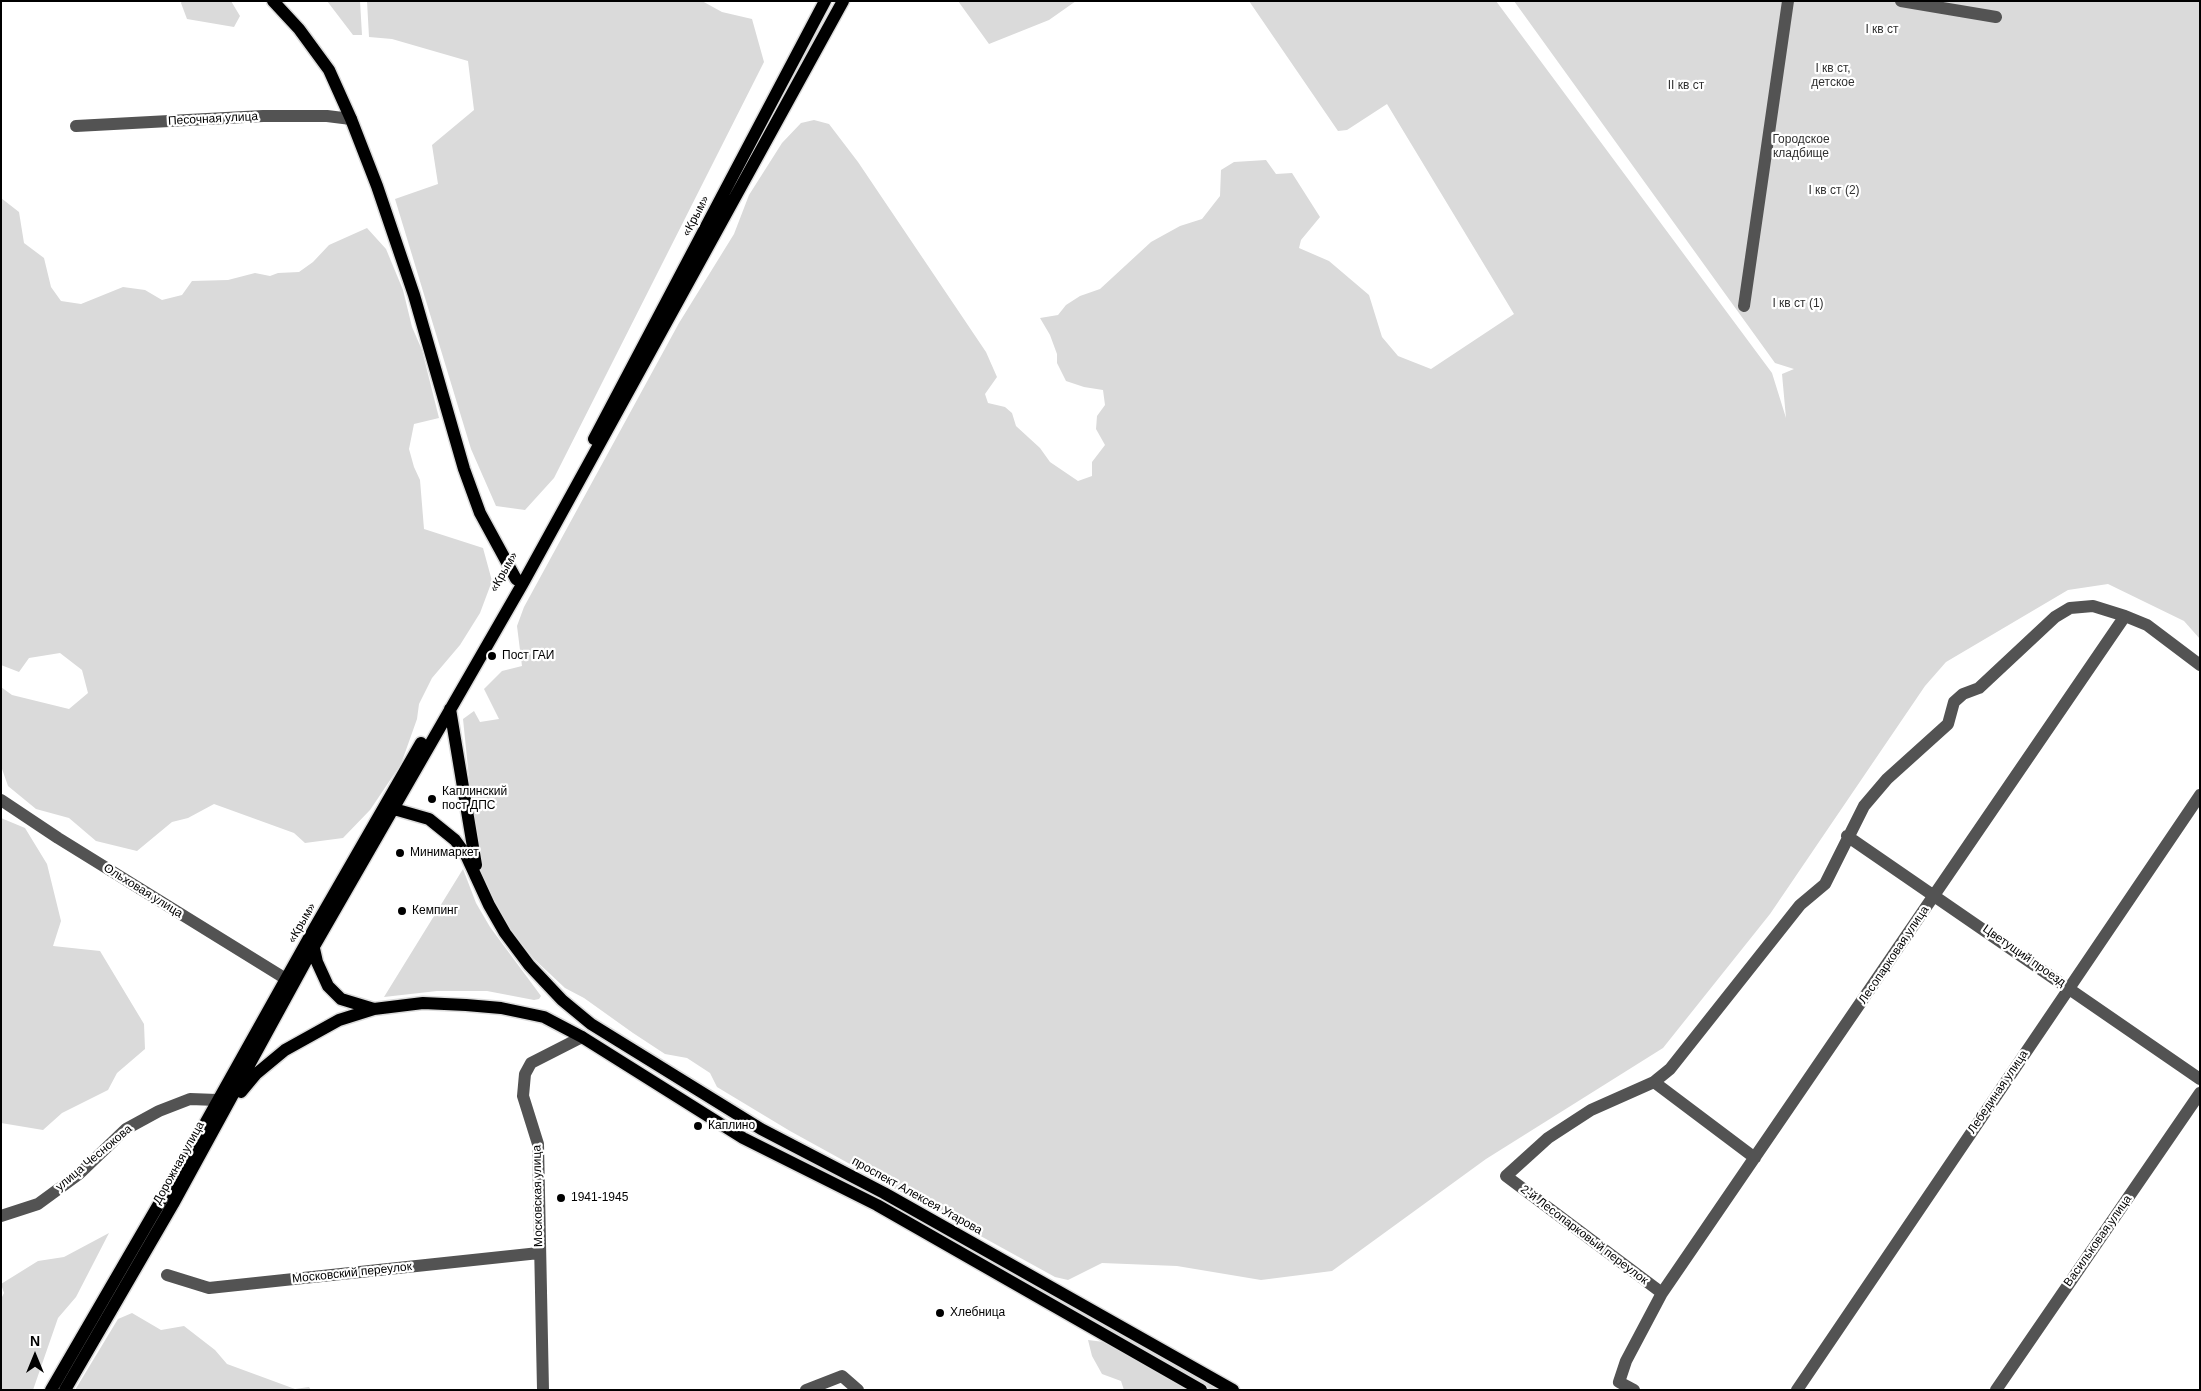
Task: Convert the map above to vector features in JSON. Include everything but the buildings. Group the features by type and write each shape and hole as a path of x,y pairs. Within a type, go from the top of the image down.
{"main road":[{"path":"273,1 299,29 329,70 351,119 377,186 414,295 464,469 480,513 520,581"},
{"name":"«Крым»","path":"313,948 390,807 520,581 825,1"},
{"name":"«Крым»","path":"192,1148 217,1100 314,929 450,709 843,1"},
{"path":"450,709 461,789 478,880"},
{"name":"проспект Алексея Угарова","path":"390,807 428,819 455,840 466,855 505,933 529,966 562,1000 591,1024 761,1129 884,1193 1232,1390"},
{"path":"314,929 313,948 328,986 341,998 374,1010"},
{"name":"Дорожная улица","path":"65,1390 173,1204 313,948"},
{"path":"213,1130 256,1074 284,1050 339,1020 374,1010 423,1003 501,1008 544,1017 582,1038 744,1138 877,1205 1201,1390"},
{"path":"582,1038 591,1024"},
{"name":"Дорожная улица","path":"51,1390 192,1148"},
{"path":"877,1205 884,1193"}],"street":[{"path":"1744,306 1788,1"},
{"path":"1901,1 1996,17"},
{"name":"Песочная улица","path":"76,126 263,116 327,116 351,119"},
{"path":"1755,1158 1654,1082 1670,1069 1800,905 1825,884 1837,863 1847,836 1864,806 1887,779 1948,724 1954,702 1963,694 1979,688 2055,617 2070,608 2093,606 2147,625 2200,665"},
{"name":"Лесопарковая улица","path":"1634,1390 1619,1382 1626,1361 1662,1293 2125,616"},
{"name":"Лебединая улица","path":"1797,1390 2200,795"},
{"name":"Ольховая улица","path":"1,800 58,838 286,979"},
{"name":"Цветущий проезд","path":"1847,836 1935,894 2200,1079"},
{"name":"Московская улица","path":"543,1390 538,1144 524,1096 525,1074 531,1062 582,1038"},
{"name":"2-й Лесопарковый переулок","path":"1654,1082 1591,1110 1548,1138 1506,1176 1662,1293"},
{"name":"Васильковая улица","path":"1996,1390 2200,1093"},
{"name":"улица Чеснокова","path":"1,1216 38,1204 79,1174 126,1129 159,1111 190,1099 217,1100"},
{"name":"Московский переулок","path":"167,1275 209,1288 539,1253"},
{"path":"806,1390 842,1376 858,1390"}],"green space":[{"path":"182,1 231,1 240,16 234,27 187,19"},
{"path":"327,1 360,1 362,35 353,35"},
{"path":"367,1 702,1 722,12 752,19 764,62 554,478 525,510 496,506 471,449 395,199 438,184 432,145 474,110 468,61 392,39 369,37"},
{"path":"958,1 1076,1 1049,20 989,44"},
{"path":"1249,1 1496,1 1772,373 1786,418 1782,374 1794,369 1775,363 1514,1 2200,1 2200,639 2184,621 2108,584 2068,590 1946,662 1925,686 1770,914 1663,1048 1486,1159 1332,1271 1261,1280 1177,1266 1102,1263 1068,1280 1055,1277 790,1131 717,1087 710,1073 687,1058 665,1054 584,998 565,988 534,959 502,919 488,893 478,866 463,719 474,711 480,722 499,719 484,689 502,671 522,666 517,626 524,607 679,323 734,234 749,195 782,143 801,123 814,120 829,124 858,162 986,352 997,377 985,394 988,403 1005,407 1012,413 1016,426 1040,448 1050,462 1078,481 1092,476 1092,462 1105,445 1096,429 1097,416 1105,405 1103,390 1084,387 1066,381 1057,363 1057,354 1050,335 1040,318 1058,315 1066,305 1080,296 1100,289 1151,242 1180,226 1202,219 1220,196 1221,170 1234,162 1266,160 1276,174 1292,173 1320,217 1301,240 1299,248 1329,261 1369,295 1382,337 1398,356 1431,369 1514,314 1387,104 1347,130 1338,131"},
{"path":"1,198 19,212 24,243 44,258 51,287 61,301 81,304 123,287 145,290 162,300 182,295 192,281 228,280 255,273 270,276 278,273 299,272 313,262 329,245 367,228 386,249 403,290 412,327 422,350 439,418 414,424 409,449 420,480 424,529 483,548 492,581 480,613 460,645 432,678 419,704 417,719 401,764 370,810 343,838 305,843 294,833 214,804 188,818 172,822 137,851 96,841 69,818 36,809 8,786 1,766 1,687 12,695 69,709 88,693 82,670 60,653 29,658 19,672 1,665"},
{"path":"1,818 25,828 47,864 61,921 53,946 100,951 144,1024 145,1049 117,1073 108,1090 62,1113 43,1130 1,1123"},
{"path":"463,869 476,903 490,927 541,996 539,999 534,1000 487,991 437,991 384,997"},
{"path":"897,1206 1220,1390 1211,1390 899,1211"},
{"path":"109,1233 76,1297 58,1318 33,1390 1,1390 1,1299 4,1293 1,1284 38,1261 64,1257"},
{"path":"132,1313 161,1330 184,1326 215,1350 227,1364 295,1389 309,1387 311,1390 75,1390 118,1319"},
{"path":"1088,1340 1104,1342 1187,1390 1124,1390 1121,1381 1102,1374 1092,1356"}],"place":[{"name":"Пост ГАИ","path":"492,656"},
{"name":"Каплинский пост ДПС","path":"432,799"},
{"name":"Минимаркет","path":"400,853"},
{"name":"Кемпинг","path":"402,911"},
{"name":"Каплино","path":"698,1126"},
{"name":"1941-1945","path":"561,1198"},
{"name":"Хлебница","path":"940,1313"}],"park label":[{"name":"I кв ст","path":"1882,30"},
{"name":"I кв ст, детское","path":"1833,76"},
{"name":"II кв ст","path":"1686,86"},
{"name":"Городское кладбище","path":"1801,147"},
{"name":"I кв ст (2)","path":"1834,191"},
{"name":"I кв ст (1)","path":"1798,304"}]}
